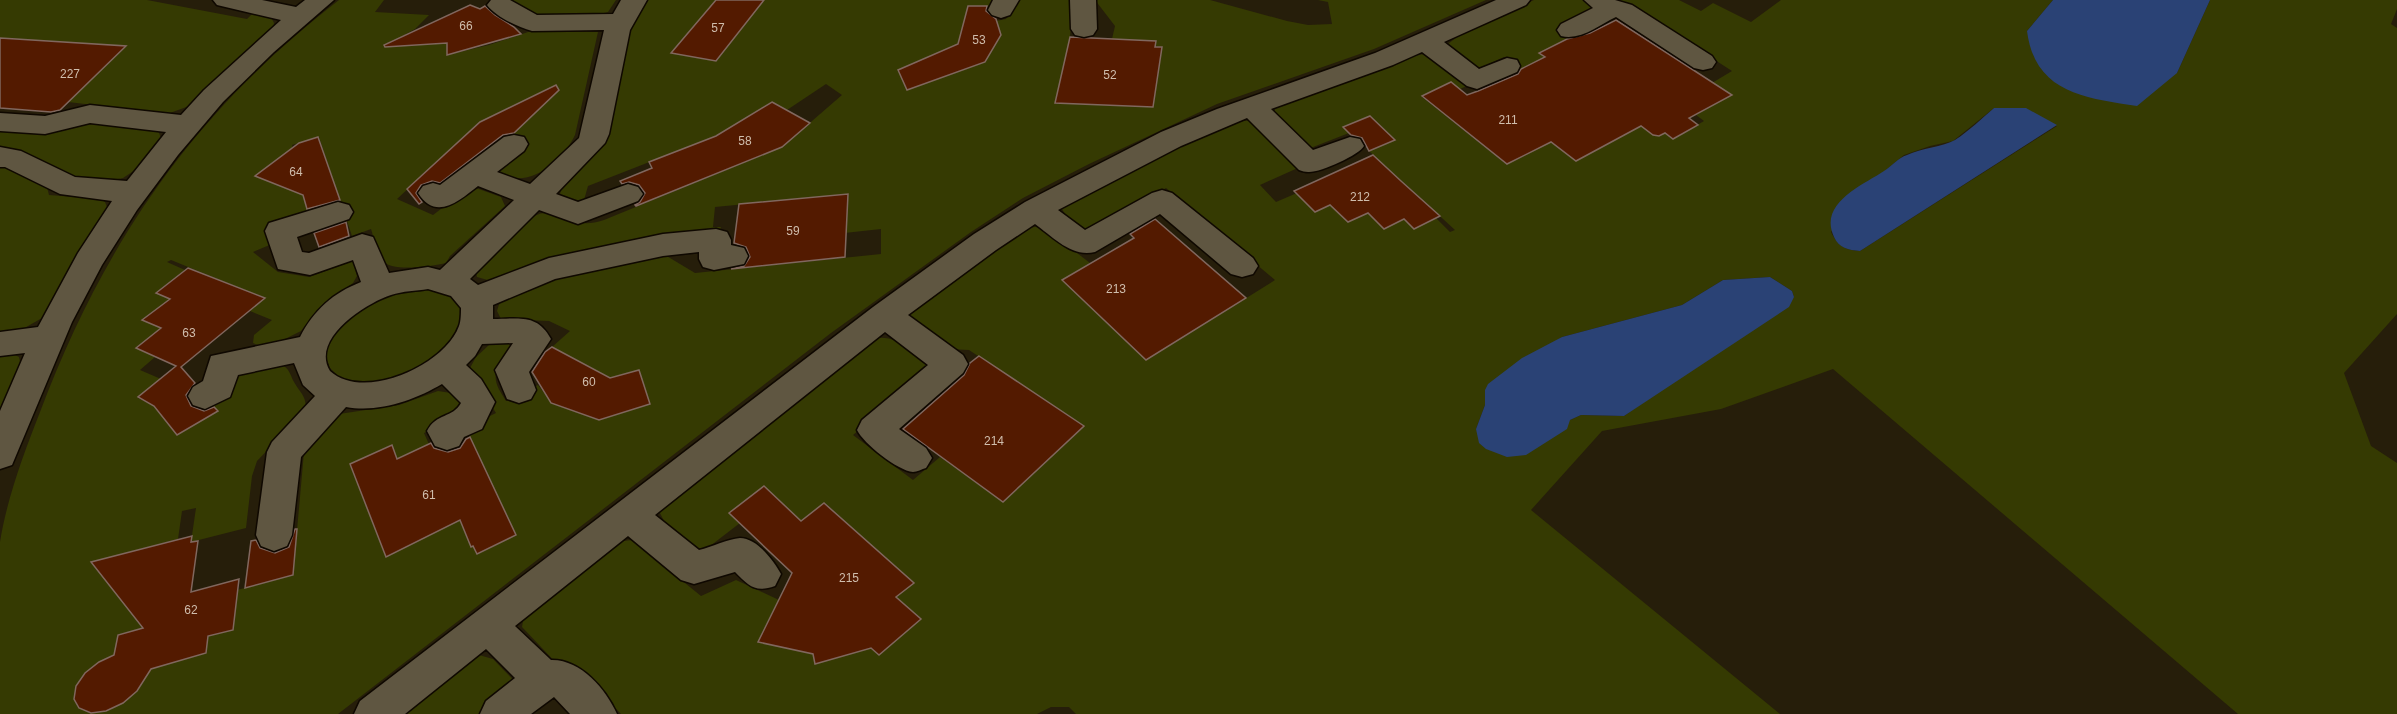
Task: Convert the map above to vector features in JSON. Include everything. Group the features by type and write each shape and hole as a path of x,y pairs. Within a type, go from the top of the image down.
{"street":[{"path":"226,0 311,8"},
{"path":"1083,0 1084,29"},
{"path":"374,714 884,315 985,242 1036,209 1171,139 1251,106 1384,59 1517,0"},
{"path":"1569,30 1604,4 1623,10 1703,62"},
{"path":"461,290 535,198 591,143 627,11 532,23 500,5"},
{"path":"0,455 48,338 95,249 132,192 186,125 237,71 311,8"},
{"path":"1426,42 1477,80 1496,74"},
{"path":"1251,106 1309,163 1350,146"},
{"path":"0,122 45,125 90,114 186,125"},
{"path":"433,193 443,198 514,144"},
{"path":"0,157 11,158 70,187 132,192"},
{"path":"475,174 578,214 628,194"},
{"path":"1036,209 1084,244 1162,200 1242,266"},
{"path":"338,212 280,231 290,261 310,264 337,247 362,245 379,287"},
{"path":"461,290 477,315 474,332 461,353 426,380 381,395 359,396 339,393 324,386 314,375 310,362 311,347 318,332 330,317 347,303 379,287 408,279 428,278 461,290 663,245 716,240 714,259 733,256"},
{"path":"884,315 951,364 874,430 914,458"},
{"path":"474,332 528,331 535,339 532,355 512,370 519,390"},
{"path":"0,344 48,338"},
{"path":"205,396 218,388 223,365 311,347"},
{"path":"445,367 469,388 478,402 470,419 444,431 447,436"},
{"path":"274,535 284,452 339,393"},
{"path":"629,515 694,568 754,556"},
{"path":"488,625 543,679"},
{"path":"500,714 543,679 563,678 597,714"}],"green space":[{"path":"0,0 147,0 247,19 253,13 272,19 274,23 273,29 189,106 170,113 162,113 68,102 125,47 0,38"},
{"path":"339,0 384,0 375,12 429,15 415,29 386,45 425,45 447,41 447,55 489,45 531,31 598,32 575,135 562,155 542,171 532,176 509,177 498,171 502,163 529,143 512,135 530,118 513,106 480,122 397,199 433,215 462,193 476,188 501,197 505,206 450,256 446,263 412,268 394,266 382,260 371,229 352,236 319,137 292,145 297,164 280,157 255,176 308,196 313,211 272,244 253,252 278,272 309,277 353,261 357,276 353,283 315,313 301,331 281,341 260,346 253,343 254,335 272,320 250,311 255,305 252,293 171,260 167,262 185,270 157,292 170,299 143,320 161,328 136,348 155,357 140,370 161,379 138,398 156,407 177,435 217,411 213,406 225,396 240,375 260,368 280,365 288,369 303,395 305,411 257,461 252,476 246,528 191,542 196,508 182,511 178,539 92,562 146,627 118,635 114,655 90,669 83,676 76,690 79,708 100,709 121,702 138,689 147,670 205,653 208,636 233,630 237,590 293,575 304,452 339,414 399,405 438,391 451,393 462,403 455,418 424,433 439,467 407,482 391,445 350,465 386,557 429,535 454,502 470,537 468,539 471,546 473,545 478,554 515,535 465,428 496,413 471,373 470,368 476,357 497,341 517,339 496,372 497,384 506,401 538,385 552,403 599,420 650,404 638,370 610,378 552,347 570,331 549,321 501,319 497,311 500,301 530,284 665,255 695,273 881,254 881,229 817,236 818,217 847,214 848,194 715,207 713,227 721,227 720,231 491,281 477,277 476,272 499,247 537,215 553,214 585,223 604,220 782,147 842,95 826,84 787,110 772,102 716,136 588,186 584,200 578,203 562,199 560,194 563,185 604,144 629,29 646,0 716,0 672,53 716,61 762,2 750,0 992,0 992,6 968,7 958,44 937,53 949,75 985,62 1001,35 996,21 1006,19 1017,0 1073,0 1070,37 1056,103 1153,107 1162,47 1112,39 1115,26 1095,0 1210,0 1308,25 1332,24 1328,2 1318,0 1486,0 1374,49 1217,104 1089,164 1023,198 971,232 831,333 338,714 0,714 0,542 22,460 65,350 93,292 125,236 160,184 198,134 241,87 287,43"},
{"path":"501,0 616,0 608,12 596,15 533,14"},
{"path":"1534,0 1585,0 1599,9 1559,30 1570,37 1540,53 1655,134 1659,136 1665,133 1673,139 1704,121 1696,115 1731,95 1712,83 1732,71 1631,6 1610,0 1679,0 1701,11 1713,3 1751,22 1781,0 2053,0 2027,31 2177,73 2210,0 2397,0 2397,9 2391,24 2397,28 2397,314 2344,373 2371,446 2397,463 2397,714 2238,714 1833,369 1721,409 1602,431 1531,510 1780,714 1076,714 1069,707 1051,707 1037,714 621,714 576,667 561,668 522,627 524,615 615,542 632,540 701,596 736,580 779,600 759,642 859,637 879,655 921,619 896,597 913,583 825,503 801,521 764,487 729,513 740,523 701,553 665,523 659,511 872,339 881,338 897,341 934,367 853,435 913,480 940,457 1003,502 1084,426 969,350 950,349 911,321 908,315 910,310 1027,228 1042,226 1090,263 1062,280 1147,360 1275,280 1166,188 1088,233 1067,217 1062,209 1064,205 1188,142 1215,130 1249,121 1268,134 1300,167 1260,185 1276,202 1297,193 1330,205 1368,213 1384,229 1404,219 1414,228 1436,218 1450,232 1455,230 1369,151 1395,140 1370,116 1344,127 1349,133 1308,149 1274,114 1278,105 1409,57 1424,54 1432,57 1469,85 1460,89 1451,83 1422,97 1506,164 1536,149 1528,124 1570,156 1540,83 1504,57 1478,69 1450,48 1448,44 1457,37","holes":["1994,108 2057,126 1860,251 1850,250 1836,241 1831,232 1886,170 1904,155 1953,141","1770,277 1792,291 1794,297 1624,416 1581,415 1570,420 1476,429 1485,405 1485,391 1562,337 1682,305 1723,280"]},
{"path":"95,121 157,128 161,138 138,168 123,178 113,180 68,179 0,151 0,128"},
{"path":"0,162 47,187 49,195 100,199 107,207 42,318 21,330 0,334"},
{"path":"422,288 449,295 457,303 462,313 461,325 448,349 402,378 366,384 350,382 338,376 330,368 326,357 327,345 343,320 388,293"},
{"path":"0,354 13,354 19,357 20,362 0,415"},
{"path":"479,655 493,659 521,688 488,714 396,714 469,658"}],"water":[{"path":"2053,0 2210,0 2177,73 2137,106 2081,95 2052,80 2040,68 2032,52 2027,31"},
{"path":"1994,108 2026,108 2057,125 1860,251 1838,244 1831,225 1832,214 1845,196 1904,156 1955,140"},
{"path":"1770,277 1792,291 1794,297 1789,307 1624,416 1581,415 1570,420 1567,429 1526,455 1507,457 1486,449 1479,443 1476,429 1485,405 1485,390 1488,384 1522,358 1562,337 1682,305 1723,280"}],"building":[{"path":"716,0 764,0 716,61 671,53"},
{"path":"470,5 480,9 485,6 521,34 447,55 447,43 385,47 384,45"},
{"path":"968,6 987,6 986,11 996,19 1001,35 985,62 907,90 898,70 958,44"},
{"path":"1616,20 1732,95 1689,118 1698,125 1673,139 1665,133 1659,136 1653,135 1641,126 1576,161 1551,142 1507,164 1422,96 1451,82 1467,95 1478,91 1518,74 1521,69 1545,57 1539,53 1567,39 1590,33"},
{"path":"1070,37 1156,41 1155,47 1162,47 1153,107 1055,103"},
{"path":"0,38 126,46 60,110 51,112 0,108"},
{"path":"556,85 559,90 514,133 503,135 440,183 432,181 421,185 416,193 422,202 419,204 407,189 480,122"},
{"path":"772,102 810,123 782,147 635,205 640,202 645,193 639,185 629,182 622,184 620,181 652,168 649,162 716,136"},
{"path":"1370,116 1395,140 1369,151 1362,138 1351,135 1343,127"},
{"path":"318,137 340,200 307,209 303,195 255,176 299,143"},
{"path":"1373,155 1440,216 1414,229 1404,219 1384,229 1368,213 1348,222 1330,205 1315,212 1294,191"},
{"path":"848,194 845,257 731,269 744,266 750,257 746,247 734,243 739,204"},
{"path":"1155,219 1246,298 1146,360 1062,280 1134,238 1130,234"},
{"path":"346,222 349,236 319,247 314,233"},
{"path":"188,268 265,298 181,367 195,383 186,395 191,406 204,411 214,407 218,411 177,435 154,406 138,397 176,366 136,348 161,328 142,320 170,299 156,293"},
{"path":"552,347 610,378 639,370 650,404 599,420 551,403 532,372 545,352"},
{"path":"979,356 1084,426 1003,502 903,429 964,375 970,363"},
{"path":"470,437 516,535 477,554 473,546 471,547 460,520 386,557 350,464 392,445 397,459 431,443 434,448 448,452 460,448"},
{"path":"764,486 801,521 824,503 914,583 896,597 921,619 879,655 871,648 815,664 813,654 758,642 792,573 729,513"},
{"path":"295,529 297,529 293,575 245,588 251,541 256,540 260,548 275,553 289,547"},
{"path":"192,536 191,542 198,541 191,592 239,579 233,630 208,636 206,653 151,669 137,691 123,703 106,711 91,713 79,708 74,699 76,686 85,673 99,662 114,655 118,635 143,628 91,562"}]}
